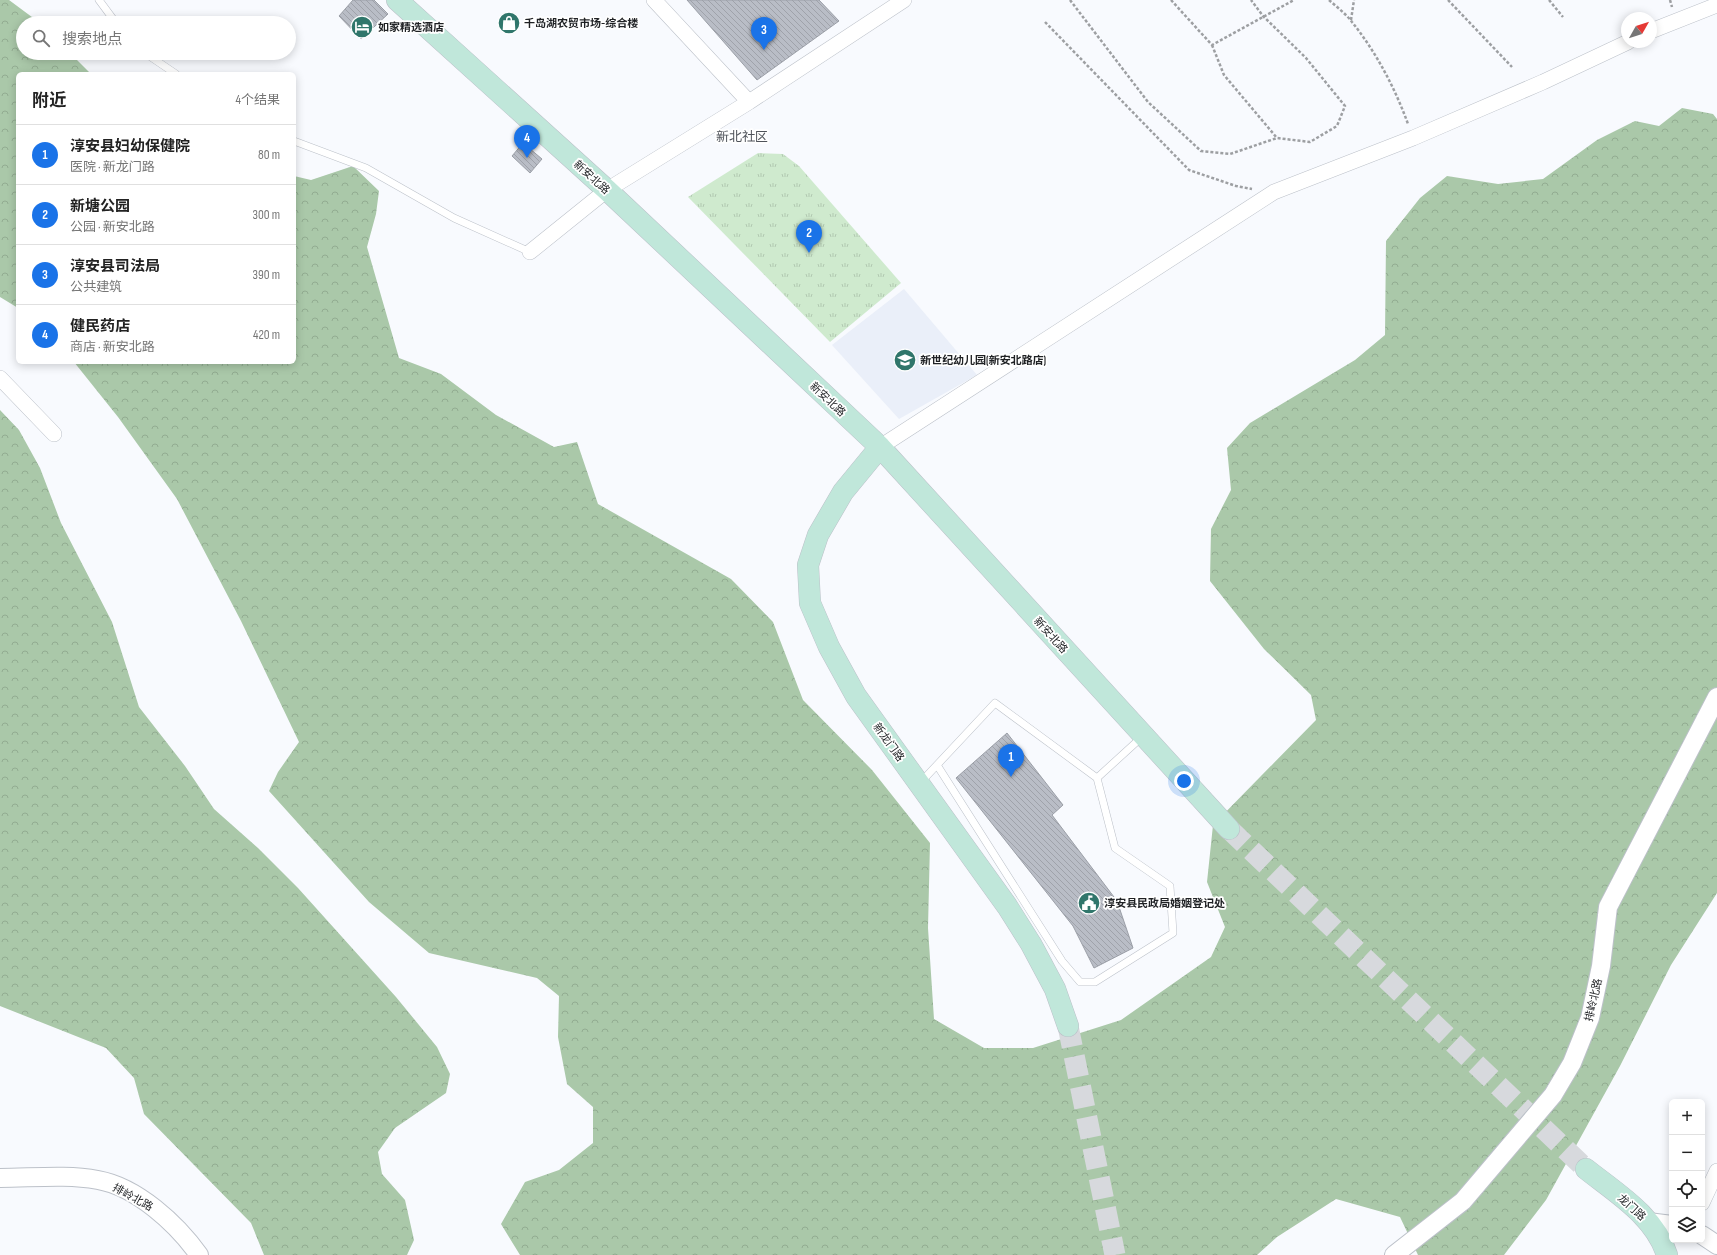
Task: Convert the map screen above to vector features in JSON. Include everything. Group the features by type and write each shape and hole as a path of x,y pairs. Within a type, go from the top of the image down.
{"main road":[{"name":"新安北路","path":"397,0 607,190 880,448 1228,829"},
{"name":"新龙门路","path":"880,448 842,492 818,535 808,565 810,603 829,647 856,696 1007,906 1027,938 1054,989 1068,1026"},
{"name":"龙门路","path":"1586,1169 1636,1209 1648,1222 1663,1245 1667,1255"}],"street":[{"path":"654,0 750,102"},
{"path":"530,252 607,190 750,102 904,0"},
{"path":"1657,29 1717,5"},
{"path":"880,448 1274,192 1413,138 1543,82 1621,45"},
{"path":"0,378 54,434"},
{"name":"排岭北路","path":"1394,1255 1463,1201 1553,1095 1572,1063 1590,1018 1601,966 1608,907 1717,697"},
{"path":"1705,1197 1717,1171"},
{"name":"排岭北路","path":"0,1178 72,1178 99,1180 120,1187 165,1216 199,1255"},
{"path":"1648,1222 1669,1225"},
{"path":"1705,1237 1717,1245"}],"lane":[{"path":"99,0 111,16"},
{"path":"155,60 173,72"},
{"path":"296,142 366,168 454,218 530,252"},
{"path":"919,784 995,703 1097,778 1115,848 1170,886 1173,933 1095,982 1080,982 1062,961 937,765"},
{"path":"1097,778 1143,736"}],"path":[{"path":"1070,0 1148,102 1201,151 1230,154 1277,138 1310,142 1337,126 1345,106 1306,58 1263,16 1251,0"},
{"path":"1171,0 1212,45 1224,76 1277,138"},
{"path":"1212,45 1294,0"},
{"path":"1329,0 1351,21 1382,67 1399,99 1413,138"},
{"path":"1351,21 1354,0"},
{"path":"1448,0 1512,67"},
{"path":"1549,0 1563,17"},
{"path":"1045,22 1189,170 1236,186 1274,192"}],"shaded area":[{"name":"新世纪幼儿园(新安北路店)","path":"904,289 977,375 899,419 832,345"}],"green space":[{"path":"0,0 9,0 31,16 16,16 16,60 77,60 89,72 16,72 16,307 0,297"},
{"path":"1682,108 1713,114 1717,119 1717,893 1671,965 1620,1066 1546,1200 1504,1255 1418,1255 1400,1217 1336,1199 1277,1237 1257,1255 520,1255 501,1224 525,1182 559,1170 593,1143 593,1107 567,1084 558,1037 559,996 537,978 429,953 369,902 269,791 278,772 299,742 241,621 177,499 118,417 76,364 296,364 296,176 311,180 353,166 379,191 376,214 367,247 399,358 441,374 496,415 554,447 577,442 598,504 731,579 773,622 803,700 872,770 930,843 928,928 934,1019 984,1048 1033,1048 1121,1020 1211,957 1225,927 1207,882 1213,825 1316,720 1311,695 1264,649 1210,581 1211,529 1231,490 1227,448 1250,423 1355,360 1385,335 1386,241 1420,198 1447,176 1498,184 1543,179 1597,140 1635,121 1659,126"},
{"path":"758,153 783,154 799,166 901,283 830,342 688,197"},
{"path":"0,410 19,430 40,468 61,523 112,622 139,707 185,766 214,809 258,848 298,888 396,997 437,1047 450,1074 446,1093 395,1128 378,1152 382,1174 405,1200 414,1240 407,1255 264,1255 251,1223 144,1114 134,1078 106,1048 0,1006"}],"building":[{"name":"如家精选酒店","path":"353,0 374,0 388,14 361,39 339,16"},
{"path":"687,0 819,0 839,21 757,80"},
{"path":"523,143 542,159 530,173 512,156"},
{"path":"1007,733 1063,805 1052,815 1117,901 1133,948 1094,968 1073,926 956,778"}],"tunnel":[{"path":"1229,829 1586,1169"},
{"path":"1068,1026 1115,1255"}],"place":[{"name":"千岛湖农贸市场-综合楼","path":"509,23"},
{"name":"如家精选酒店","path":"362,27"},
{"name":"淳安县司法局","path":"764,50"},
{"name":"健民药店","path":"527,158"},
{"name":"新塘公园","path":"809,253"},
{"name":"新世纪幼儿园(新安北路店)","path":"905,360"},
{"name":"淳安县妇幼保健院","path":"1011,777"},
{"name":"淳安县民政局婚姻登记处","path":"1089,903"}],"district":[{"name":"新北社区","path":"742,136"}]}
